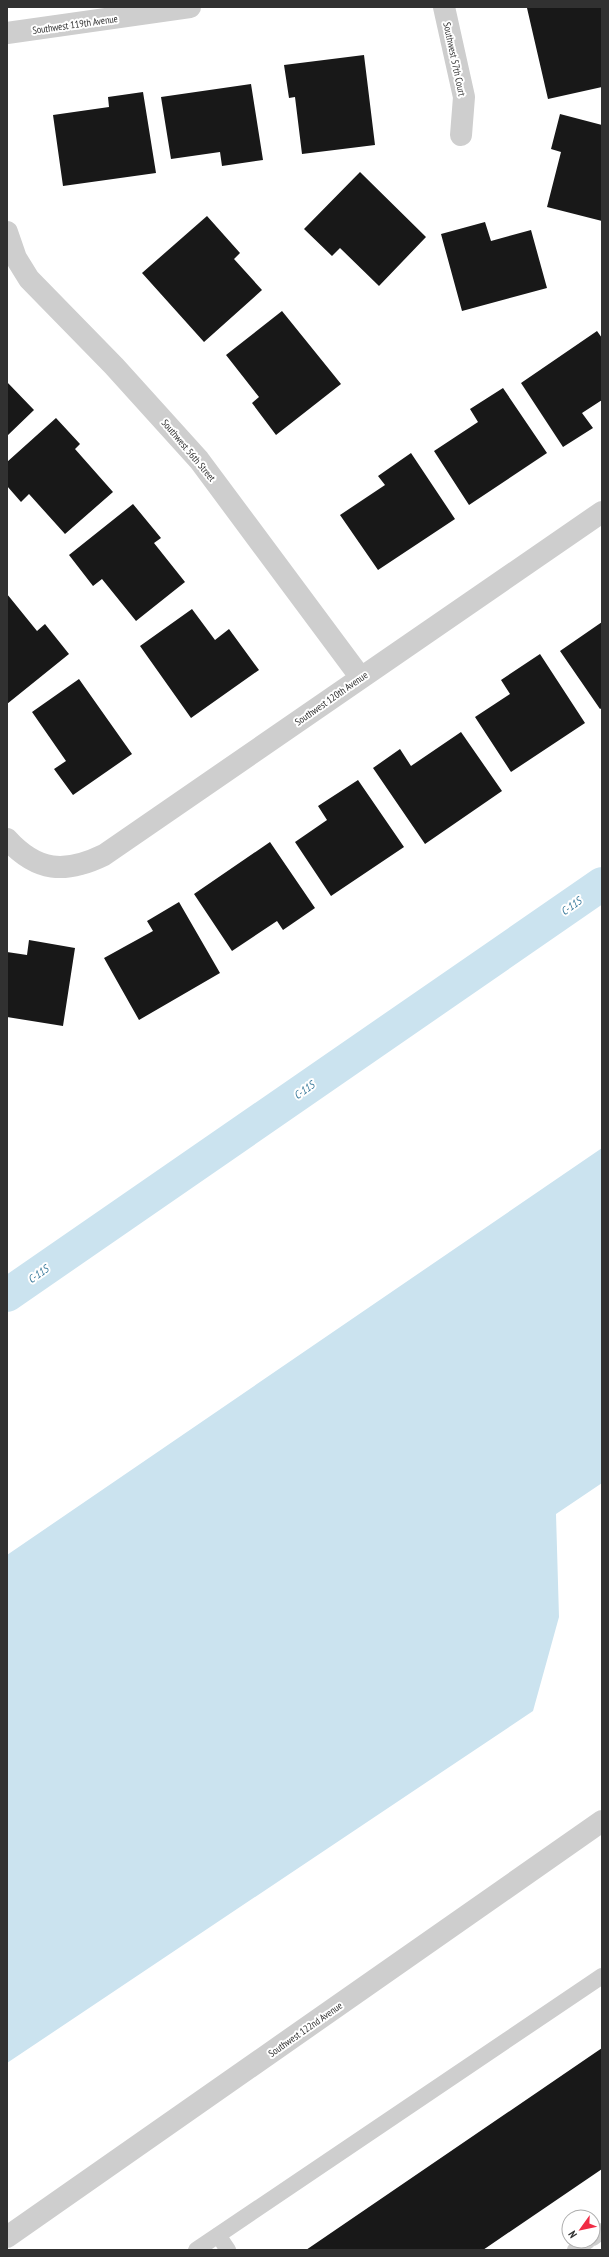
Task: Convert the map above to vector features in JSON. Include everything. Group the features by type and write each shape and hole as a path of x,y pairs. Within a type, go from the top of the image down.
{"street":[{"name":"Southwest 119th Avenue","path":"7,33 190,7"},
{"name":"Southwest 57th Court","path":"444,7 464,97 461,134"},
{"name":"Southwest 56th Street","path":"7,232 16,258 28,279 114,366 199,460 361,678"},
{"name":"Southwest 120th Avenue","path":"7,839 21,853 54,868 69,868 88,863 104,855 602,512"},
{"name":"Southwest 122nd Avenue","path":"7,2237 602,1821"}],"lane":[{"path":"196,2250 602,1976"},
{"path":"218,2236 228,2250"}],"water":[{"path":"602,1148 602,1483 556,1514 559,1617 533,1711 7,2063 7,1555"}],"building":[{"path":"602,7 602,87 548,99 527,8"},
{"path":"364,55 375,145 302,154 295,97 289,98 284,65"},
{"path":"251,84 263,160 222,166 220,152 171,159 161,97"},
{"path":"143,92 156,173 63,186 53,115 109,107 108,97"},
{"path":"560,114 602,125 602,221 547,207 561,152 551,149"},
{"path":"360,172 426,237 379,286 340,248 332,256 304,229"},
{"path":"207,216 240,253 234,259 262,290 204,342 142,273"},
{"path":"485,222 491,241 531,230 547,288 462,311 441,234"},
{"path":"282,311 341,384 276,435 252,403 259,397 226,355"},
{"path":"597,331 602,338 602,400 582,413 593,428 563,447 521,383"},
{"path":"7,382 34,410 7,436"},
{"path":"503,388 547,453 469,505 434,451 478,422 470,409"},
{"path":"56,418 80,444 75,449 113,492 65,534 29,494 21,502 7,486 7,462"},
{"path":"411,453 455,519 378,570 340,515 385,485 378,476"},
{"path":"133,504 161,538 154,543 185,582 136,621 102,579 93,586 69,555"},
{"path":"7,594 37,631 45,624 69,654 7,704"},
{"path":"192,609 215,640 229,629 259,670 191,718 140,646"},
{"path":"602,622 602,708 600,709 560,651"},
{"path":"540,654 585,723 511,772 475,717 510,694 501,680"},
{"path":"79,679 132,754 73,795 54,769 66,761 32,712"},
{"path":"461,732 502,791 425,844 373,768 400,749 411,766"},
{"path":"358,780 404,847 331,896 295,842 327,820 318,806"},
{"path":"270,842 315,908 283,930 277,921 232,951 194,894"},
{"path":"179,902 220,973 139,1020 104,958 153,931 147,921"},
{"path":"29,940 75,948 63,1026 7,1017 7,952 27,955"},
{"path":"602,2048 602,2169 483,2250 306,2250"}],"waterway":[{"name":"C-11S","path":"7,1295 602,884"}]}
